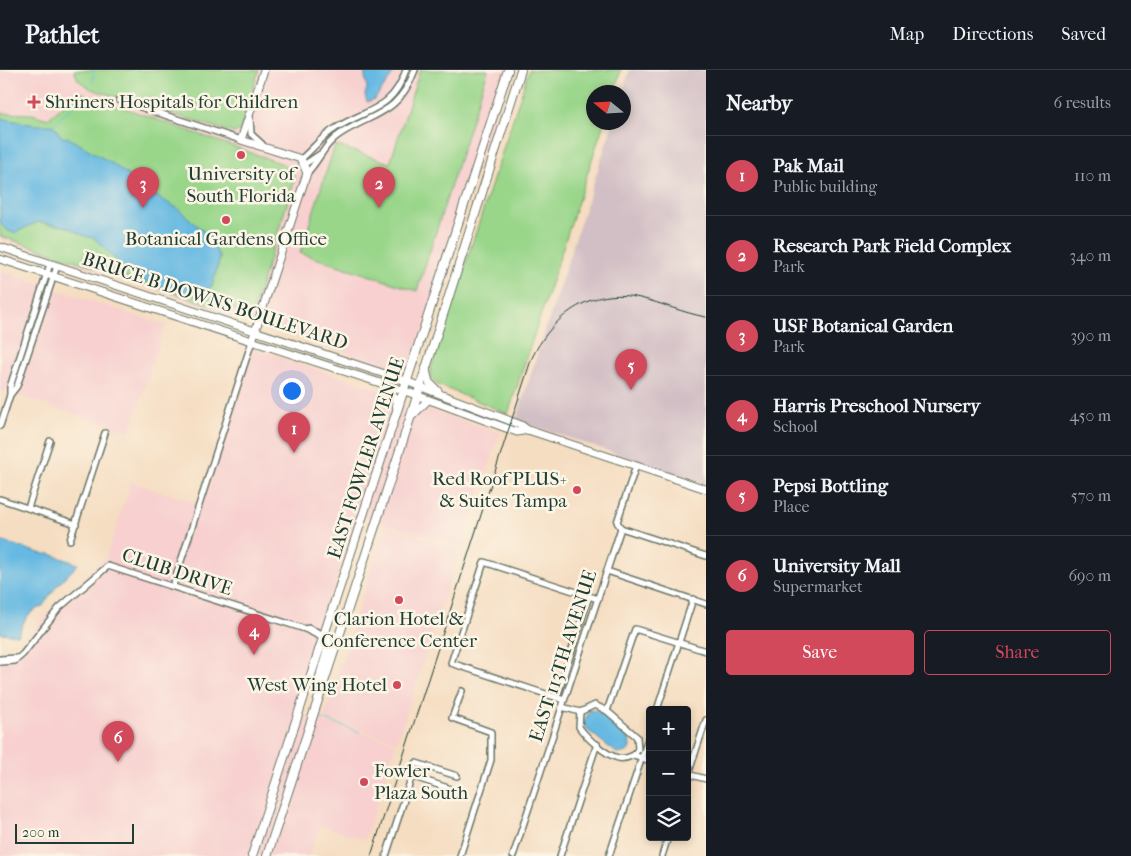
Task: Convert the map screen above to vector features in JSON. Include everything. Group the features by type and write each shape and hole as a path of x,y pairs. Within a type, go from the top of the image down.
{"main road":[{"path":"252,342 307,173 303,162 241,140 264,70"},
{"name":"EAST FOWLER AVENUE","path":"252,856 415,363 508,70"},
{"name":"EAST FOWLER AVENUE","path":"267,856 426,370 521,70"},
{"name":"BRUCE B DOWNS BOULEVARD","path":"0,247 420,386 521,425 528,430"},
{"name":"BRUCE B DOWNS BOULEVARD","path":"0,259 405,391 417,397 517,432 528,430"},
{"path":"390,376 403,373 415,363"},
{"path":"426,370 430,384 440,393"},
{"path":"383,384 395,398 398,413"},
{"path":"410,419 428,401"},
{"path":"528,430 706,489"},
{"path":"320,694 320,676 328,645 328,638 325,635"}],"street":[{"path":"303,162 324,136 336,128 374,111 383,104 402,82 406,70"},
{"path":"307,173 329,143 340,134 389,109 399,100 415,70"},
{"path":"120,100 241,140"},
{"path":"250,110 251,134 258,142 273,150"},
{"path":"324,136 329,143"},
{"path":"303,162 323,152"},
{"path":"0,426 10,395 10,387 54,265"},
{"path":"173,586 252,342"},
{"path":"70,540 105,434"},
{"path":"28,508 50,441"},
{"name":"EAST 113TH AVENUE","path":"513,856 621,528 618,522 636,466"},
{"path":"0,499 76,524"},
{"path":"621,528 706,556"},
{"path":"564,700 451,663 484,562 598,599"},
{"name":"CLUB DRIVE","path":"0,660 10,662 17,658 26,650 59,608 104,568 114,566 304,629 319,636 325,635"},
{"path":"607,571 706,604"},
{"path":"557,697 589,596"},
{"path":"658,706 693,600"},
{"path":"607,711 635,629 706,651"},
{"path":"460,856 491,760 491,732 452,718 462,691"},
{"path":"562,707 580,712 595,705 607,711 638,737 638,749 634,755 625,759 617,758 597,744 579,727 580,712"},
{"path":"691,766 706,720"},
{"path":"560,856 597,744"},
{"path":"609,856 646,746"},
{"path":"634,755 646,760"},
{"path":"386,856 416,763 457,776"},
{"path":"411,776 451,789"},
{"path":"691,776 706,779"},
{"path":"662,856 667,841"}],"shaded area":[{"name":"University of South Florida","path":"0,70 509,70 409,373 0,239"},
{"path":"630,70 706,70 706,484 516,420 611,130 631,130 631,85 625,85"},
{"path":"0,271 165,325 130,432 0,390"},
{"path":"253,348 389,394 392,399 426,412 428,409 500,433 462,547 358,515 294,712 396,743 365,840 320,825 309,856 0,856 0,656 20,650 41,620 67,593 106,558 131,482 202,505"},
{"path":"386,525 460,550 397,742 324,717"}],"green space":[{"path":"74,70 259,70 240,130 234,133 91,89 78,80"},
{"path":"420,70 488,70 417,291 300,253 335,145 390,163"},
{"path":"529,70 621,70 616,85 586,85 586,130 602,130 508,414 436,384 431,378 431,369"},
{"path":"79,92 283,164 294,175 295,179 252,314 207,304 0,236 0,113 32,114 48,119"}],"water":[{"path":"364,70 396,70 375,99 367,102 365,95 367,88"},
{"path":"0,118 35,125 53,125 63,138 67,137 113,164 154,195 177,208 209,236 220,258 212,286 206,289 202,297 190,294 185,296 182,291 176,291 134,278 94,238 84,236 68,227 38,222 14,233 6,230 0,222"},
{"path":"0,541 43,554 50,554 78,564 56,587 42,607 29,614 18,635 0,633"},
{"path":"590,710 602,712 629,733 630,748 627,752 618,754 586,729 583,723"}],"waterway":[{"path":"93,83 94,70"},
{"path":"53,125 84,95"},
{"path":"320,718 360,732"}],"railway":[{"path":"371,856 531,360 539,344 549,330 574,308 589,301 605,297 622,295 640,298 706,317"}],"place":[{"name":"Shriners Hospitals for Children","path":"34,102"},
{"name":"University of South Florida","path":"241,155"},
{"name":"USF Botanical Garden","path":"143,208"},
{"name":"Research Park Field Complex","path":"379,208"},
{"name":"Botanical Gardens Office","path":"226,220"},
{"name":"Pepsi Bottling","path":"631,390"},
{"name":"Pak Mail","path":"294,453"},
{"name":"Red Roof PLUS+ & Suites Tampa","path":"577,490"},
{"name":"Clarion Hotel & Conference Center","path":"399,600"},
{"name":"Harris Preschool Nursery","path":"254,655"},
{"name":"West Wing Hotel","path":"397,685"},
{"name":"University Mall","path":"118,762"},
{"name":"Fowler Plaza South","path":"364,782"}]}
